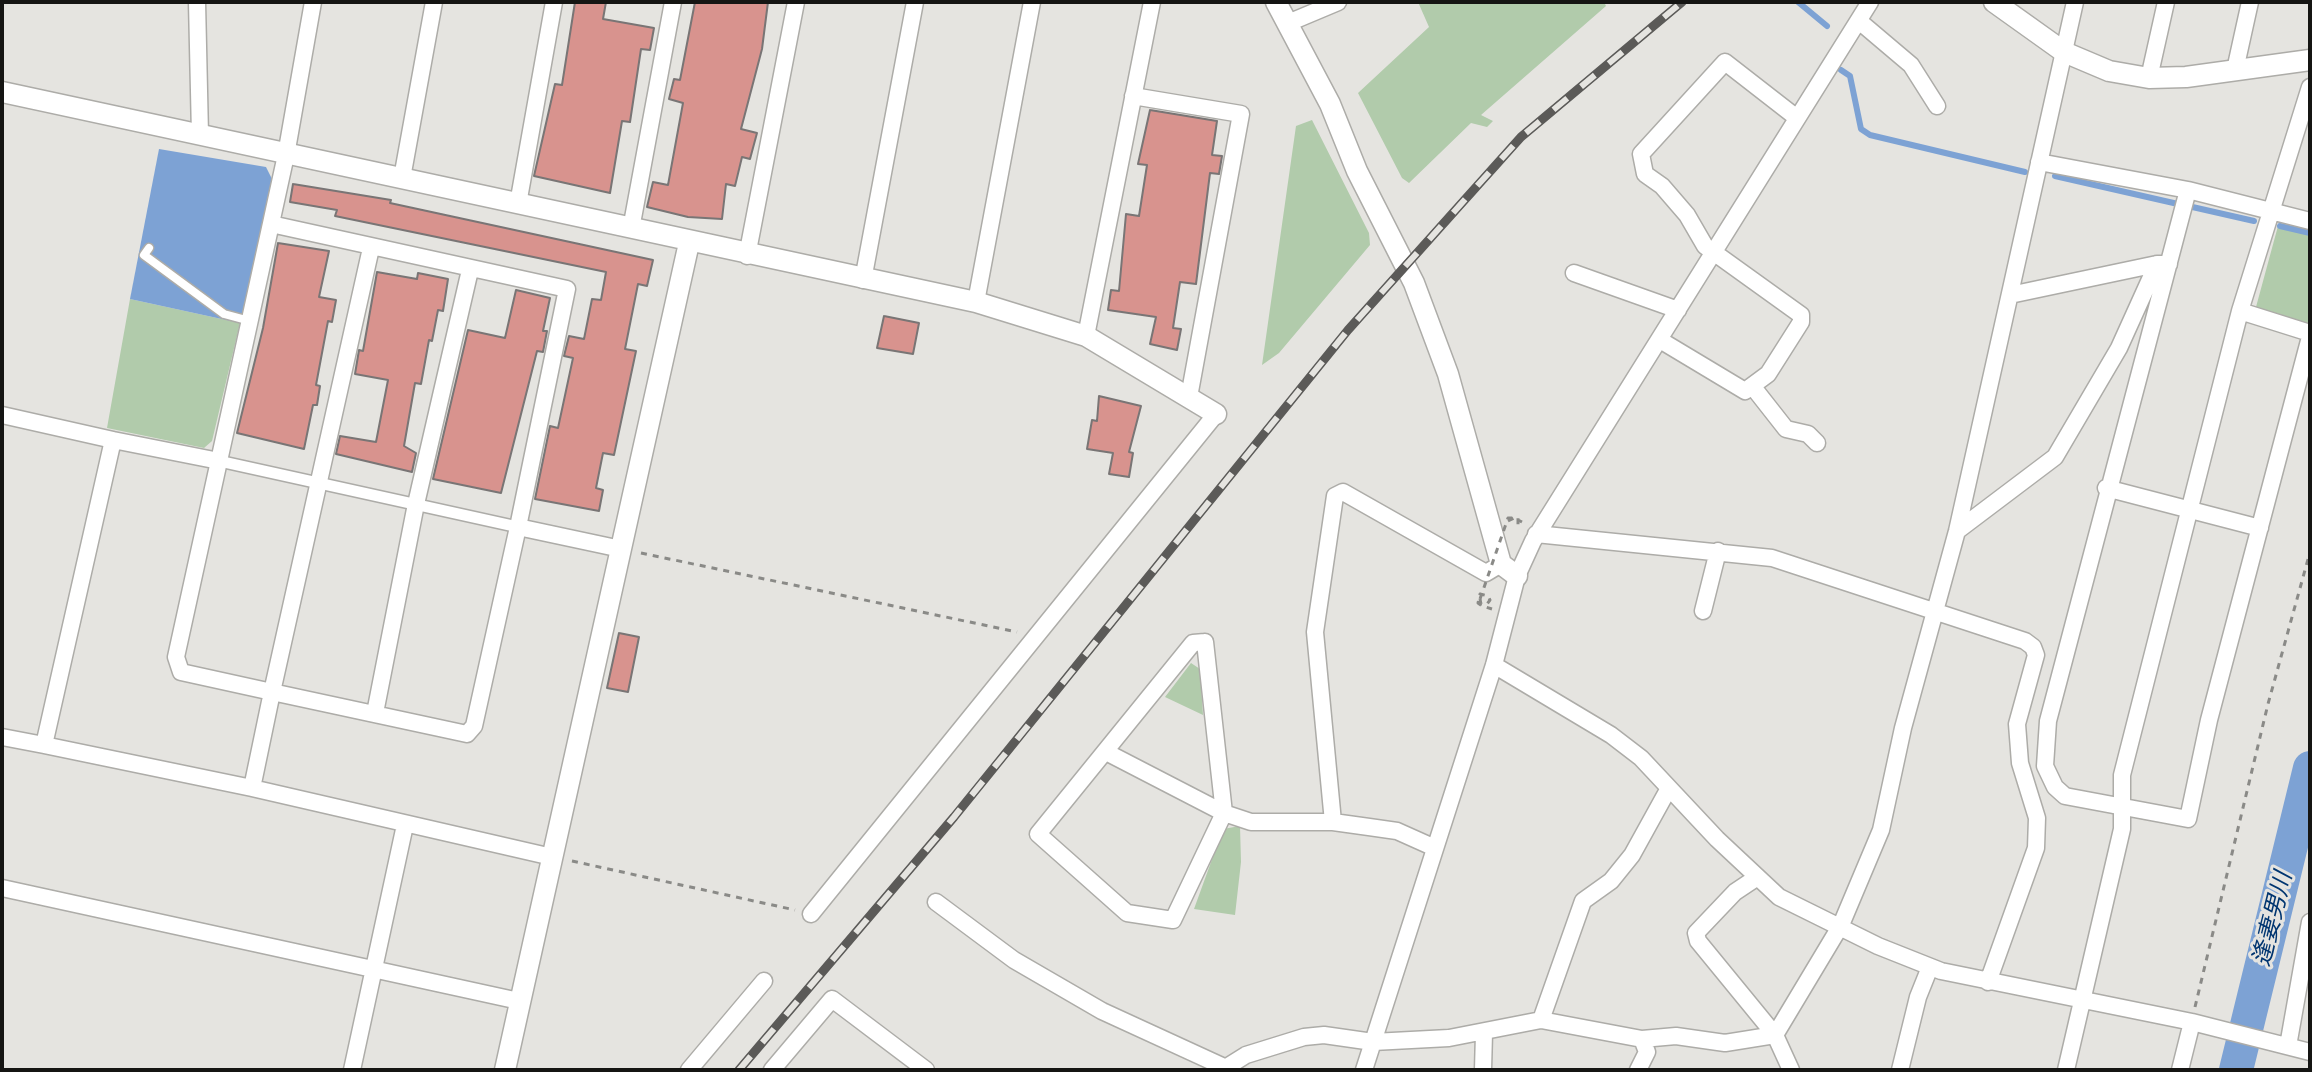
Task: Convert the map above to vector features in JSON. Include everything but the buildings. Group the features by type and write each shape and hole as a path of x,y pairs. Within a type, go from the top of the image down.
{"street":[{"path":"197,2 200,135"},
{"path":"271,224 567,289 474,726 467,734 181,672 176,657 286,155 313,2"},
{"path":"402,178 434,2"},
{"path":"518,204 554,2"},
{"path":"631,229 673,2"},
{"path":"747,256 796,2"},
{"path":"863,280 915,2"},
{"path":"976,302 1032,2"},
{"path":"1086,336 1152,2"},
{"path":"1276,2 1341,127 1357,171 1431,325 1509,570"},
{"path":"1288,23 1338,2"},
{"path":"1364,1070 1494,665 1509,570 1660,340 1870,2"},
{"path":"1994,2 2064,52 2109,71 2149,78 2310,60"},
{"path":"936,902 1014,960 1077,996 1223,1069 1273,1044 1304,1037 1324,1035 1373,1042 1484,1033 1541,1020 1642,1039 1676,1036 1725,1043 1775,1035 1841,925 1881,830 1903,728 1937,615 1957,531 2075,2"},
{"path":"2149,78 2166,2"},
{"path":"2235,70 2250,2"},
{"path":"1859,21 1911,65 1937,106"},
{"path":"1660,340 1740,390 1753,387 1781,353 1801,322 1801,315 1712,252 1670,196 1645,174 1641,154 1725,62 1797,118"},
{"path":"2066,1070 2122,829 2122,775 2240,311 2310,87"},
{"path":"2,92 747,256 976,302 1086,336 1216,414 811,914"},
{"path":"1133,96 1241,114 1189,397"},
{"path":"2039,162 2188,190 2310,221"},
{"path":"2188,190 2163,264 2048,721 2045,766 2055,787 2065,796 2188,819 2209,720 2310,335 2240,311"},
{"path":"505,1070 689,243"},
{"path":"252,788 371,248"},
{"path":"2010,295 2163,264"},
{"path":"1957,531 2055,457 2119,348 2163,264"},
{"path":"375,713 416,504 470,270"},
{"path":"1574,273 1678,310"},
{"path":"1753,387 1786,429 1808,434 1817,443"},
{"path":"2,415 621,549"},
{"path":"44,745 113,440"},
{"path":"2106,488 2260,528"},
{"path":"1333,822 1315,632 1335,496 1343,492 1486,573 1509,570"},
{"path":"1533,531 1772,558 1937,615 2025,641 2036,655 2017,724 2020,763 2037,818 2036,848 1988,982"},
{"path":"1703,611 1718,551"},
{"path":"1205,642 1224,813 1173,920 1127,913 1038,834 1193,643 1205,642"},
{"path":"1494,665 1611,735 1641,758 1756,878 1779,897 1841,925 1878,946 1930,967 1988,982 2195,1024 2310,1052"},
{"path":"2,737 252,788 552,857"},
{"path":"1106,752 1224,813 1251,822 1333,822 1397,831 1435,848"},
{"path":"1541,1020 1583,901 1611,881 1632,855 1669,788"},
{"path":"352,1070 405,825"},
{"path":"1756,878 1735,892 1696,933 1698,941 1775,1035 1791,1070"},
{"path":"2,888 519,1001"},
{"path":"2283,1045 2310,922"},
{"path":"1900,1070 1918,997 1930,967"},
{"path":"689,1070 764,981"},
{"path":"772,1070 832,999 926,1070"},
{"path":"2180,1070 2195,1024"},
{"path":"1483,1070 1484,1033"},
{"path":"1638,1070 1647,1052 1642,1039"}],"lane":[{"path":"149,248 144,255 224,314 250,321"}],"path":[{"path":"1499,612 1478,604 1480,594 1488,596 1490,600 1487,604 1481,604 1480,599 1504,529 1508,518 1512,517 1518,518 1520,522 1521,525 1510,527 1508,522 1514,518 1517,519 1521,521 1533,531"},
{"path":"621,549 1036,636"},
{"path":"2195,1024 2268,704 2310,552"},
{"path":"552,857 811,914"}],"green space":[{"path":"1418,2 1604,2 1606,6 1481,115 1493,121 1487,127 1471,123 1409,183 1402,178 1358,93 1429,27"},
{"path":"1312,120 1369,233 1370,245 1279,353 1262,365 1296,126"},
{"path":"2278,226 2310,234 2310,331 2263,318 2256,307"},
{"path":"130,299 240,323 212,441 204,448 107,428"},
{"path":"1191,663 1200,669 1203,715 1165,697"},
{"path":"1240,826 1241,862 1235,915 1194,909 1223,829"}],"water":[{"path":"159,149 266,167 273,181 240,323 130,299"}],"waterway":[{"path":"1798,2 1827,26"},
{"path":"1841,70 1850,76 1861,129 1870,135 2025,172"},
{"path":"2055,176 2178,204"},
{"path":"2188,206 2254,221"},
{"path":"2280,226 2310,233"},
{"name":"逢妻男川","path":"2236,1070 2310,768"}],"railway":[{"path":"739,1070 954,817 1348,330 1521,137 1682,2"}]}
